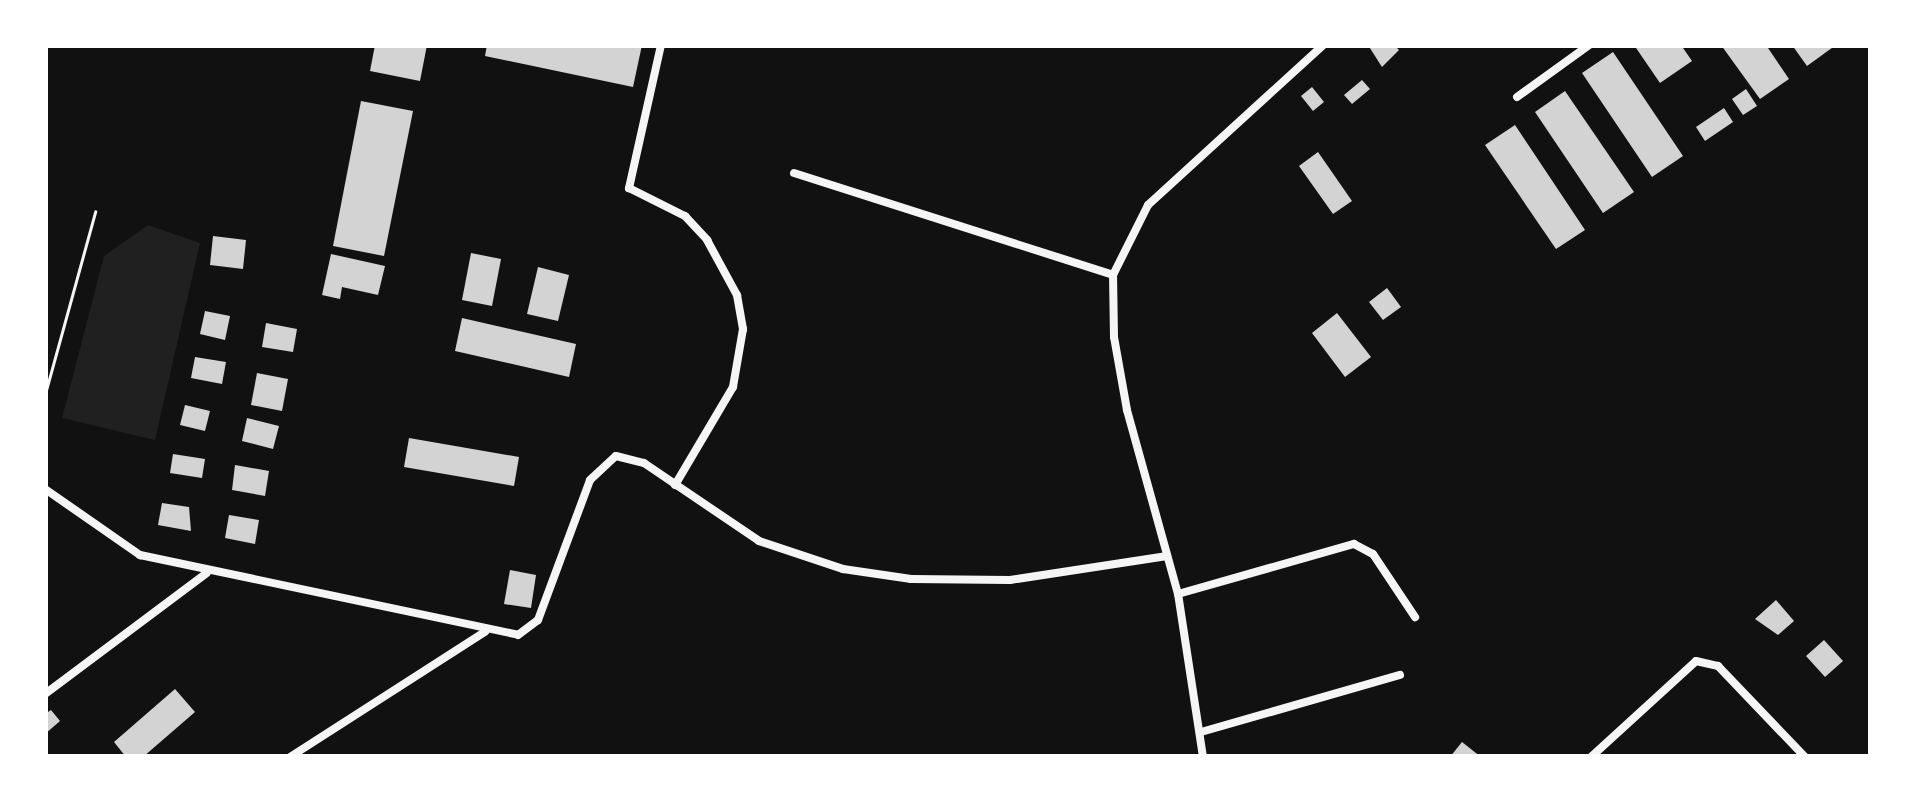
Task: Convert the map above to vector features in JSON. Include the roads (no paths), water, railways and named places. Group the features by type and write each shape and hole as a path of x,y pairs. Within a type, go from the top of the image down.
{"street":[{"path":"661,45 629,188 685,216 707,240 737,295 743,329 733,387 675,485"},
{"path":"1203,757 1178,594 1127,410 1114,337 1113,275 1148,205 1323,45"},
{"path":"1517,97 1589,45"},
{"path":"794,173 1113,275"},
{"path":"45,489 140,555 485,632 518,635 538,620 600,465 629,456 795,556 911,579 1010,580 1167,556"},
{"path":"1178,594 1354,544 1374,554 1415,617"},
{"path":"45,694 207,573"},
{"path":"290,757 485,632"},
{"path":"1591,757 1602,753 1696,661 1718,666 1805,757"},
{"path":"1200,732 1400,675"}]}
